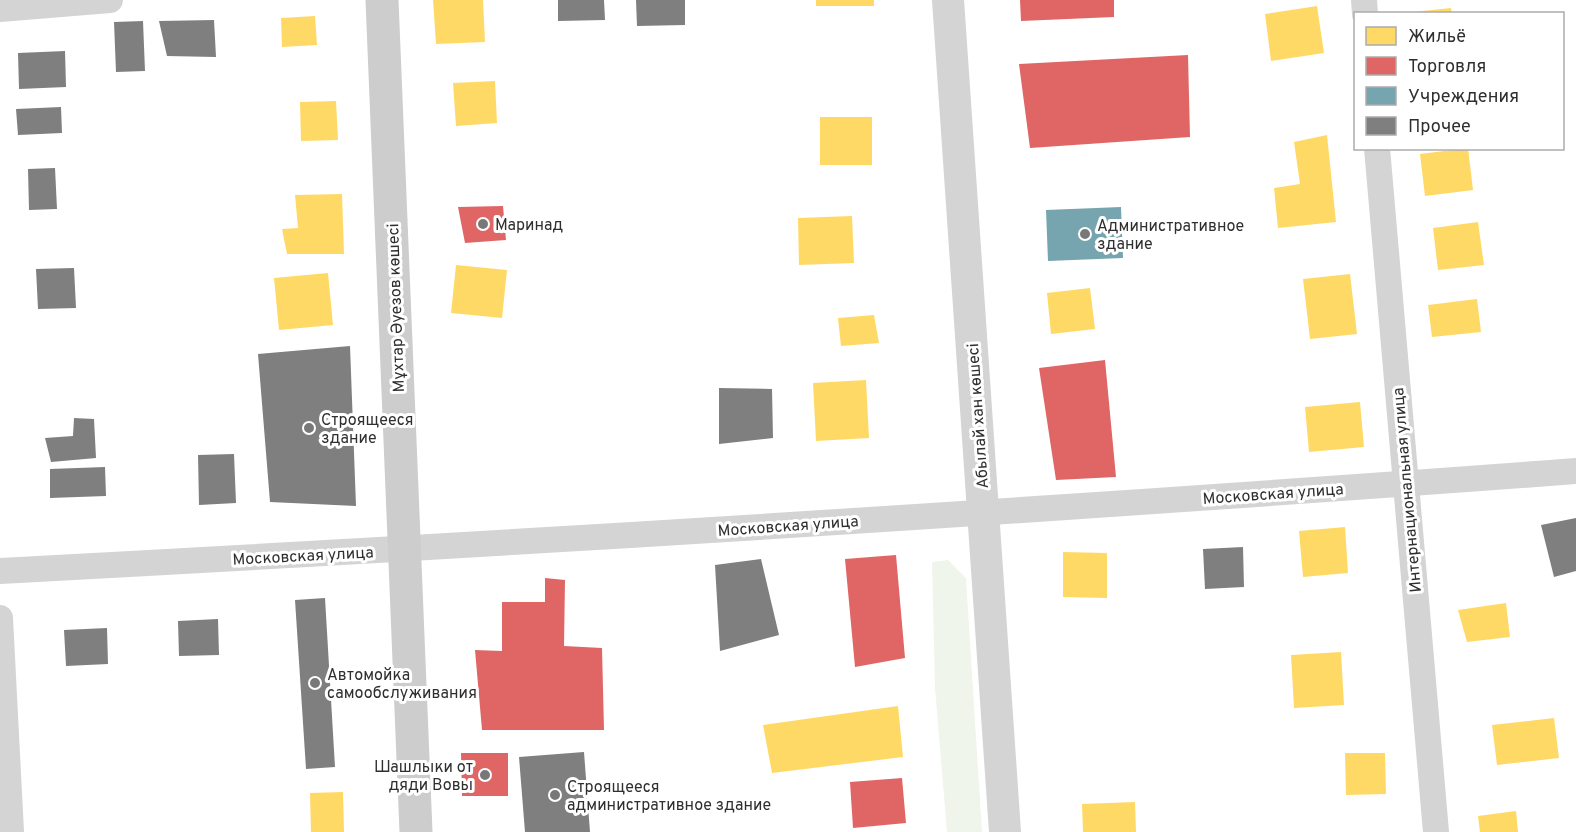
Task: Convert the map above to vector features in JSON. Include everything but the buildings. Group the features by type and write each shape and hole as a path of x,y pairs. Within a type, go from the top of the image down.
{"main road":[{"name":"Мұхтар Әуезов көшесі","path":"382,0 416,832"}],"street":[{"path":"0,9 110,0"},
{"name":"Абылай хан көшесі","path":"948,0 1005,832"},
{"name":"Интернациональная улица","path":"1377,150 1436,832"},
{"name":"Московская улица","path":"0,571 406,549 1576,471"},
{"path":"0,618 11,832"}],"shaded area":[{"path":"948,560 966,578 982,832 947,832 935,688 932,562"}],"place":[{"name":"Маринад","path":"483,224"},
{"name":"Административное здание","path":"1085,234"},
{"name":"Строящееся здание","path":"309,428"},
{"name":"Автомойка самообслуживания","path":"315,683"},
{"name":"Шашлыки от дяди Вовы","path":"485,775"},
{"name":"Строящееся административное здание","path":"555,795"}]}
